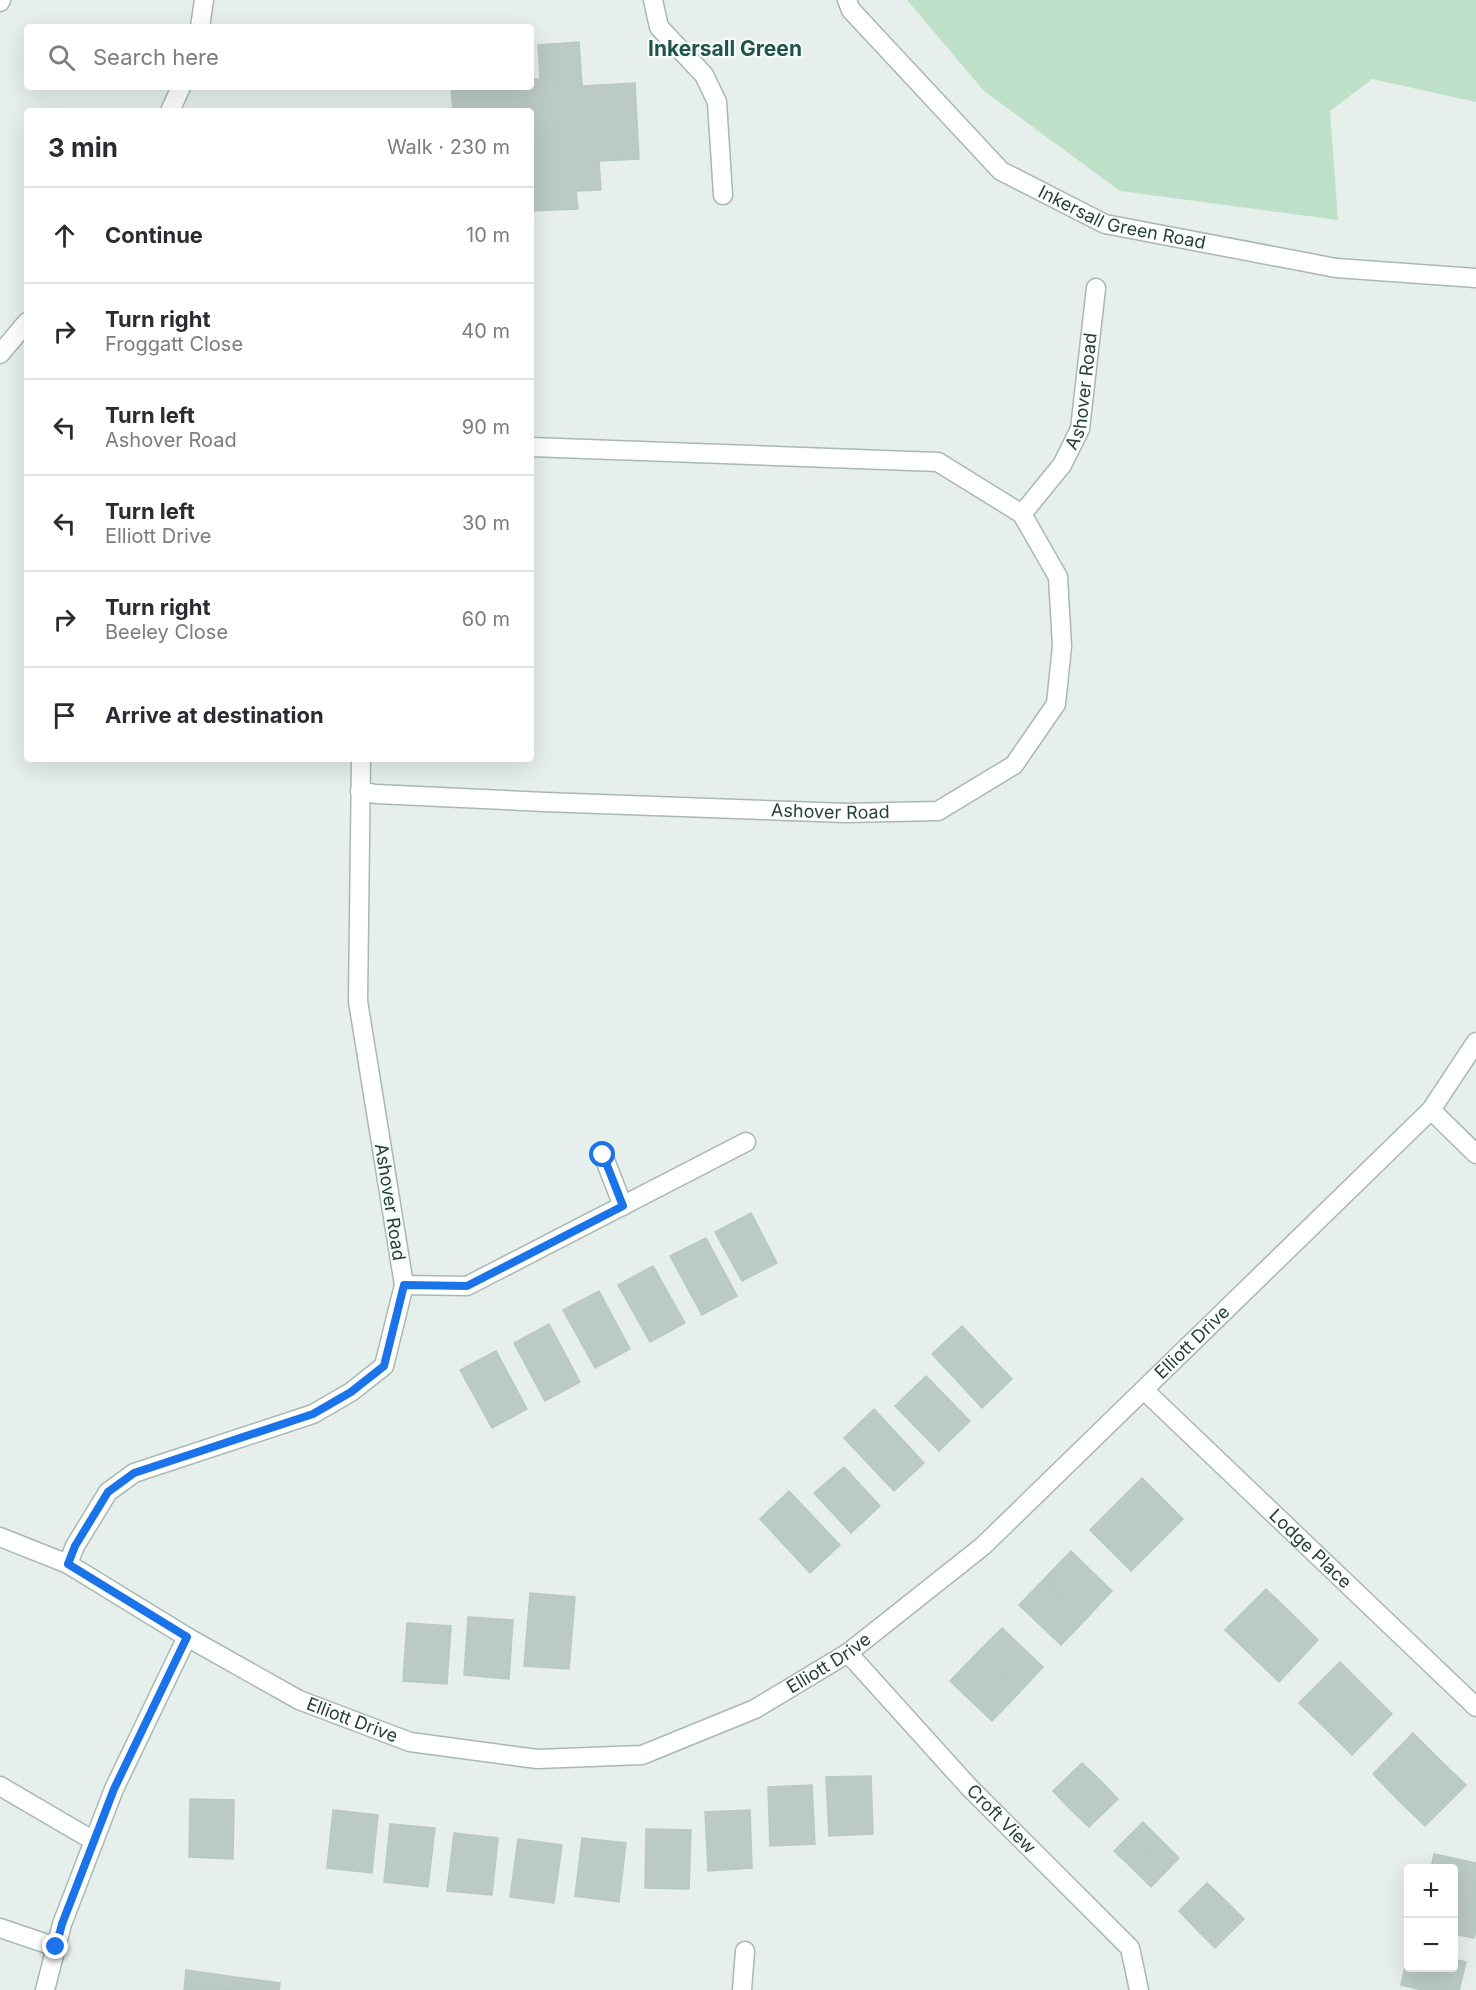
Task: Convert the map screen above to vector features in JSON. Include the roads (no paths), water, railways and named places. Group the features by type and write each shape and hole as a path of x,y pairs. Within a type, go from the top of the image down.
{"street":[{"path":"200,24 204,0"},
{"path":"653,0 659,27 704,75 717,102 723,195"},
{"name":"Inkersall Green Road","path":"847,0 851,10 1001,171 1105,224 1336,268 1476,278"},
{"path":"171,108 180,90"},
{"name":"Ashover Road","path":"1022,514 1062,465 1080,429 1096,288"},
{"path":"0,354 24,326"},
{"name":"Ashover Road","path":"360,791 376,794 545,802 824,812 938,811 1014,765 1056,704 1062,646 1058,577 1022,514 938,462 534,447"},
{"name":"Ashover Road","path":"68,1564 75,1546 108,1492 134,1473 313,1414 351,1392 384,1366 404,1285 358,1001 361,762"},
{"name":"Elliott Drive","path":"0,1537 68,1564 187,1637 299,1700 410,1742 537,1759 642,1755 755,1709 848,1653 983,1546 1431,1110 1476,1042"},
{"path":"1431,1110 1476,1154"},
{"path":"404,1285 467,1286 746,1142"},
{"path":"603,1155 623,1206"},
{"name":"Lodge Place","path":"1144,1390 1474,1701"},
{"path":"45,1990 62,1924 114,1789 187,1637"},
{"name":"Croft View","path":"848,1653 968,1786 1130,1948 1139,1990"},
{"path":"0,1786 94,1841"},
{"path":"0,1928 56,1947"},
{"path":"742,1990 745,1951"}],"district":[{"name":"Inkersall Green","path":"725,49"}]}
